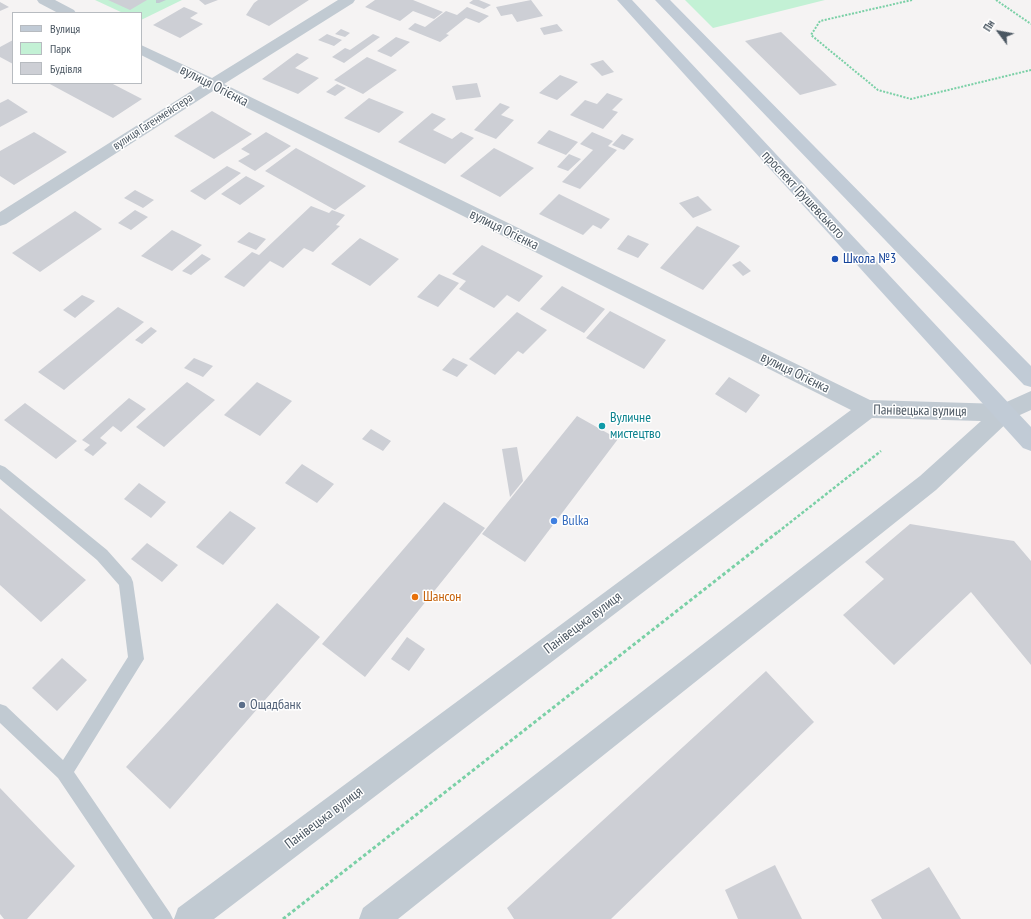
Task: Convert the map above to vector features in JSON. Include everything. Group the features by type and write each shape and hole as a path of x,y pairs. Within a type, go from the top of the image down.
{"main road":[{"name":"проспект Грушевського","path":"624,0 1031,442"},
{"path":"662,0 1031,379"}],"street":[{"path":"44,0 67,12"},
{"name":"вулиця Гагенмейстера","path":"0,220 211,85 348,0"},
{"name":"вулиця Огієнка","path":"142,50 868,409"},
{"name":"Панівецька вулиця","path":"374,919 928,483 1004,413 1031,400"},
{"name":"Панівецька вулиця","path":"189,919 868,409 1004,413"}],"lane":[{"path":"0,471 102,555 126,582 136,659 64,772"},
{"path":"0,712 64,772 164,919"}],"path":[{"path":"912,0 820,21 811,35 878,90 911,98 1031,70"},
{"path":"996,0 1031,24"},
{"path":"284,919 882,451"}],"green space":[{"path":"95,0 182,0 142,20 142,12 121,12"},
{"path":"685,0 825,0 713,28"}],"building":[{"path":"108,0 147,0 130,10"},
{"path":"199,0 218,0 205,5"},
{"path":"258,0 309,0 269,26 246,15 254,3"},
{"path":"375,0 413,0 443,12 434,19 413,11 400,21 365,7"},
{"path":"473,0 479,0 491,5 484,9 469,3"},
{"path":"531,0 543,16 517,22 512,14 501,16 496,7"},
{"path":"0,2 9,7 0,11"},
{"path":"184,7 198,13 190,18 203,24 180,38 153,25"},
{"path":"467,7 489,16 479,23 466,18 446,34 449,35 440,42 408,29 415,23 425,27 446,11 457,15"},
{"path":"557,24 563,31 544,35 540,28"},
{"path":"341,29 350,33 345,37 335,34"},
{"path":"781,32 837,85 800,95 745,41"},
{"path":"327,34 342,40 334,46 318,40"},
{"path":"373,34 380,37 344,63 332,57 345,48 350,50"},
{"path":"396,37 410,42 391,57 377,51"},
{"path":"12,41 12,63 0,57 0,47"},
{"path":"297,53 309,58 295,68 319,78 298,94 262,79"},
{"path":"367,57 397,70 363,94 334,80"},
{"path":"603,60 614,72 602,76 590,64"},
{"path":"560,75 578,82 557,100 539,93"},
{"path":"477,83 481,97 456,100 452,86"},
{"path":"50,84 113,84 142,99 113,118"},
{"path":"337,84 346,88 335,96 326,92"},
{"path":"607,93 623,99 612,110 618,112 603,129 570,115 585,100 597,104"},
{"path":"369,98 404,112 379,133 344,118"},
{"path":"8,99 28,112 0,127 0,103"},
{"path":"500,103 510,107 501,115 514,120 496,139 474,130"},
{"path":"212,111 252,134 214,159 174,136"},
{"path":"432,113 446,119 433,130 452,139 461,132 474,138 445,164 398,142"},
{"path":"549,130 578,142 566,155 537,143"},
{"path":"34,132 67,152 14,185 0,176 0,151"},
{"path":"266,132 291,146 255,171 238,161 250,154 241,149"},
{"path":"592,132 613,141 608,146 617,150 580,189 562,182 593,150 580,144"},
{"path":"622,134 634,139 624,150 612,145"},
{"path":"296,148 366,186 335,210 265,171"},
{"path":"494,148 534,168 500,197 460,176"},
{"path":"569,154 581,159 568,171 557,167"},
{"path":"227,166 241,173 205,200 190,191"},
{"path":"246,176 265,186 240,205 221,194"},
{"path":"135,190 154,200 143,208 124,198"},
{"path":"559,194 610,219 601,229 593,225 583,235 539,214"},
{"path":"698,196 712,210 693,218 679,203"},
{"path":"311,206 329,213 332,210 345,215 336,225 340,226 313,252 304,248 283,268 270,261 244,287 224,277 252,252 259,255"},
{"path":"135,210 148,217 131,230 118,223"},
{"path":"75,211 102,229 40,272 12,253"},
{"path":"697,226 740,246 703,290 660,268"},
{"path":"172,230 202,245 172,271 141,256"},
{"path":"249,232 266,239 256,250 237,242"},
{"path":"628,235 649,244 638,258 617,249"},
{"path":"360,238 399,259 370,286 331,264"},
{"path":"482,245 543,276 519,302 507,295 494,308 459,289 466,281 452,274"},
{"path":"202,254 211,259 191,275 182,271"},
{"path":"740,261 751,271 743,276 732,265"},
{"path":"439,274 459,283 438,307 417,297"},
{"path":"562,286 605,309 584,333 540,309"},
{"path":"82,295 95,301 75,318 63,310"},
{"path":"118,307 144,322 64,390 38,372"},
{"path":"610,311 666,340 644,369 586,338"},
{"path":"517,312 547,330 523,354 518,351 495,375 469,359"},
{"path":"151,327 157,331 142,344 135,340"},
{"path":"194,358 213,366 203,377 184,368"},
{"path":"453,358 468,365 457,377 442,370"},
{"path":"729,377 760,395 746,413 715,394"},
{"path":"187,382 215,400 164,447 136,427"},
{"path":"257,382 292,401 260,436 224,415"},
{"path":"129,398 146,409 121,432 113,426 100,438 107,443 93,456 84,450 90,445 82,440"},
{"path":"25,403 77,441 56,459 4,420"},
{"path":"577,416 618,439 525,562 482,534"},
{"path":"371,429 391,441 383,451 362,439"},
{"path":"517,447 523,481 510,497 502,449"},
{"path":"302,464 334,484 317,503 285,483"},
{"path":"139,483 166,502 151,518 124,499"},
{"path":"444,502 485,528 365,677 322,644"},
{"path":"0,508 86,580 41,622 0,585"},
{"path":"230,511 256,528 223,565 196,547"},
{"path":"910,524 1014,541 1031,561 1031,665 971,592 894,665 843,615 884,579 865,562"},
{"path":"147,543 178,565 162,582 131,559"},
{"path":"277,603 320,637 170,809 126,767"},
{"path":"407,637 425,649 409,671 391,659"},
{"path":"62,658 87,680 57,711 32,688"},
{"path":"766,671 814,722 611,919 514,919 507,908"},
{"path":"0,788 75,866 27,919 4,919 0,914"},
{"path":"775,865 802,919 738,919 725,890"},
{"path":"929,867 961,919 882,919 871,900"}],"place":[{"name":"Школа №3","path":"835,259"},
{"name":"Вуличне мистецтво","path":"602,426"},
{"name":"Bulka","path":"554,521"},
{"name":"Шансон","path":"415,597"},
{"name":"Ощадбанк","path":"242,705"}]}
